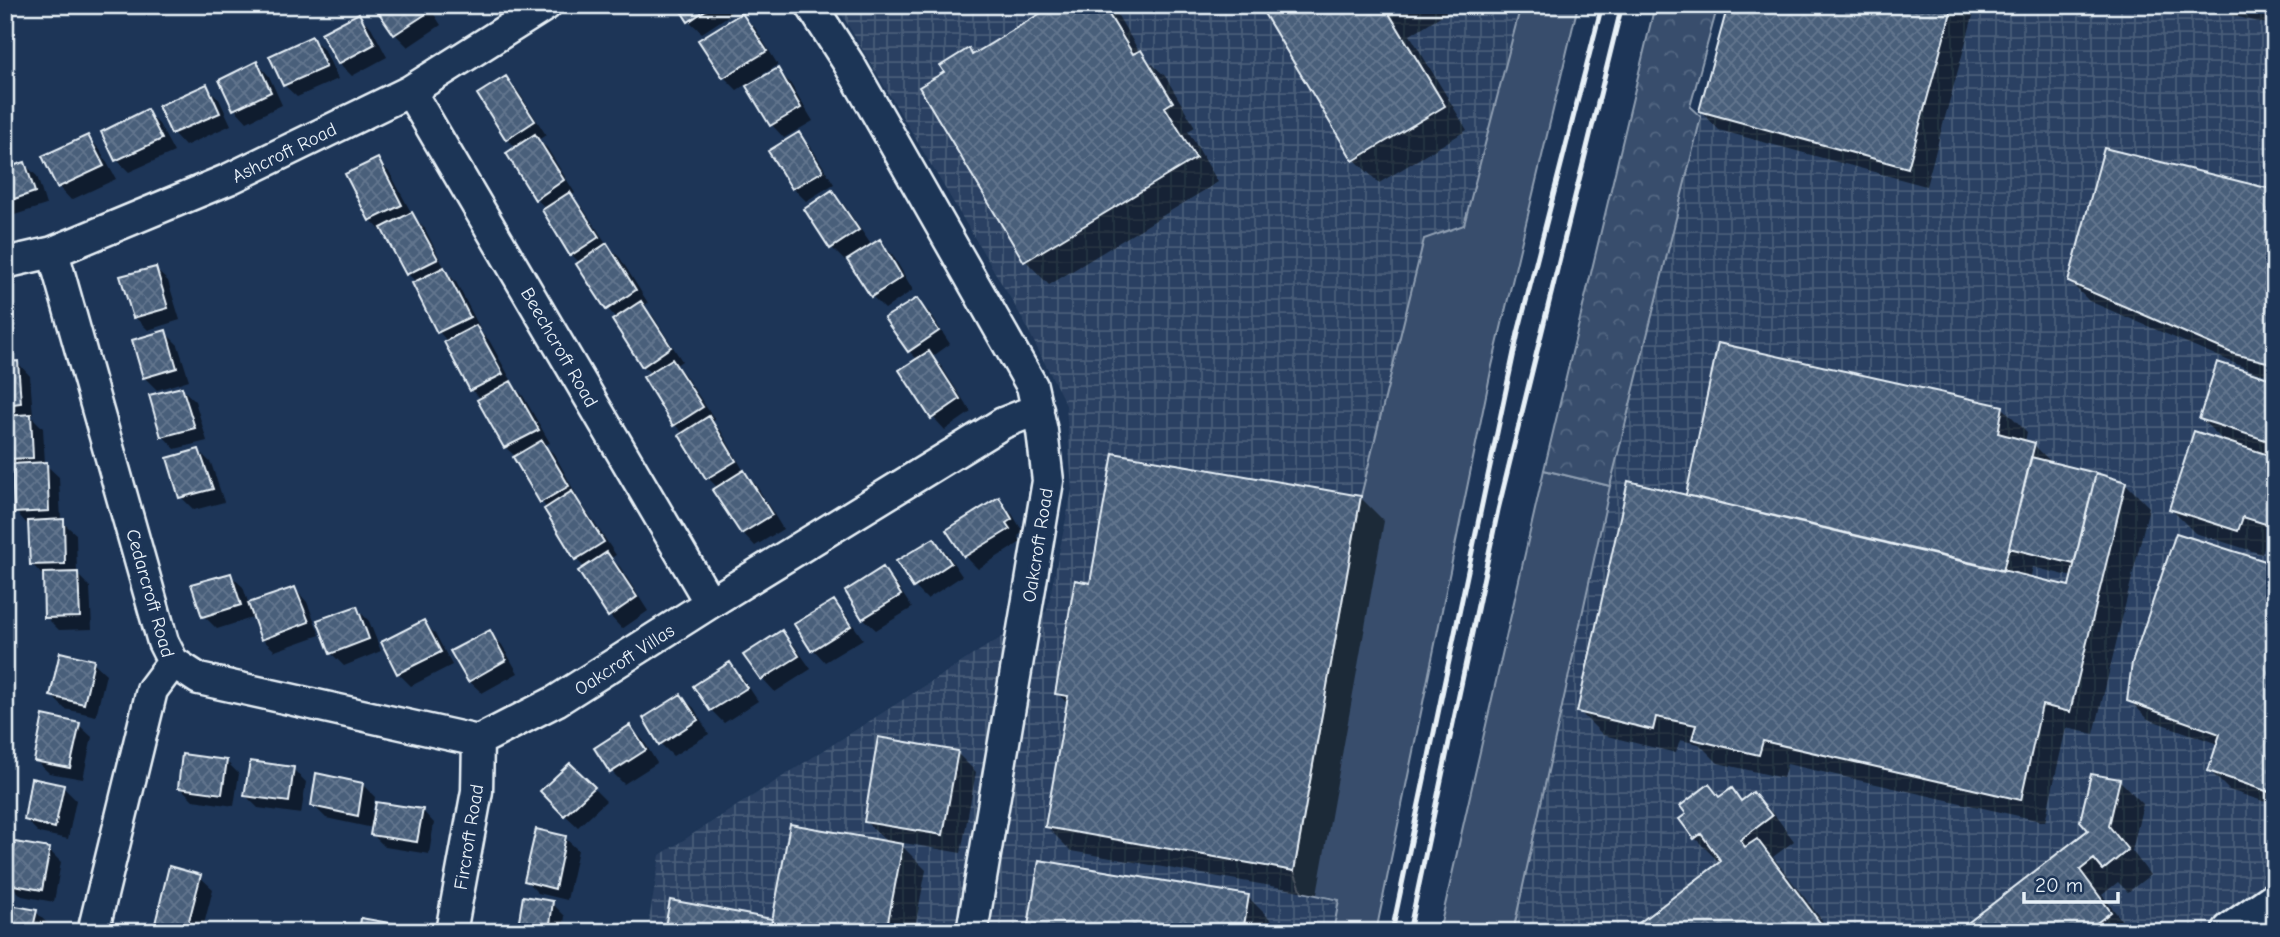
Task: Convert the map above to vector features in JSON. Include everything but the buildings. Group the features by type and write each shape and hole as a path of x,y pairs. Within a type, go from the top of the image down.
{"street":[{"name":"Ashcroft Road","path":"5,263 53,252 229,179 410,91 546,5"},
{"name":"Oakcroft Road","path":"811,5 849,64 1032,386 1038,409 1048,481 972,932"},
{"name":"Beechcroft Road","path":"410,91 710,603"},
{"name":"Cedarcroft Road","path":"53,252 163,642 173,662 152,690 93,932"},
{"name":"Oakcroft Villas","path":"478,741 556,701 1003,423 1038,409"},
{"path":"173,662 199,679 478,741"},
{"name":"Fircroft Road","path":"451,932 477,791 478,741"},
{"path":"2231,932 2275,901"}],"shaded area":[{"path":"836,5 1521,5 1450,275 1333,932 647,932 660,855 987,646 1047,611 1072,490 1066,405 1021,316"},
{"path":"1728,5 2275,5 2275,932 1513,932 1610,486 1701,117 1699,111"}],"green space":[{"path":"1521,5 1578,5 1492,366 1376,932 1333,932 1339,900 1302,892 1294,871 1361,496 1424,239 1464,225"},
{"path":"1655,5 1718,5 1690,107 1701,117 1610,486 1544,470"},
{"path":"1544,470 1610,486 1513,932 1439,932"}],"railway":[{"path":"1392,932 1518,333 1602,5"},
{"path":"1409,932 1498,510 1622,5"}]}
